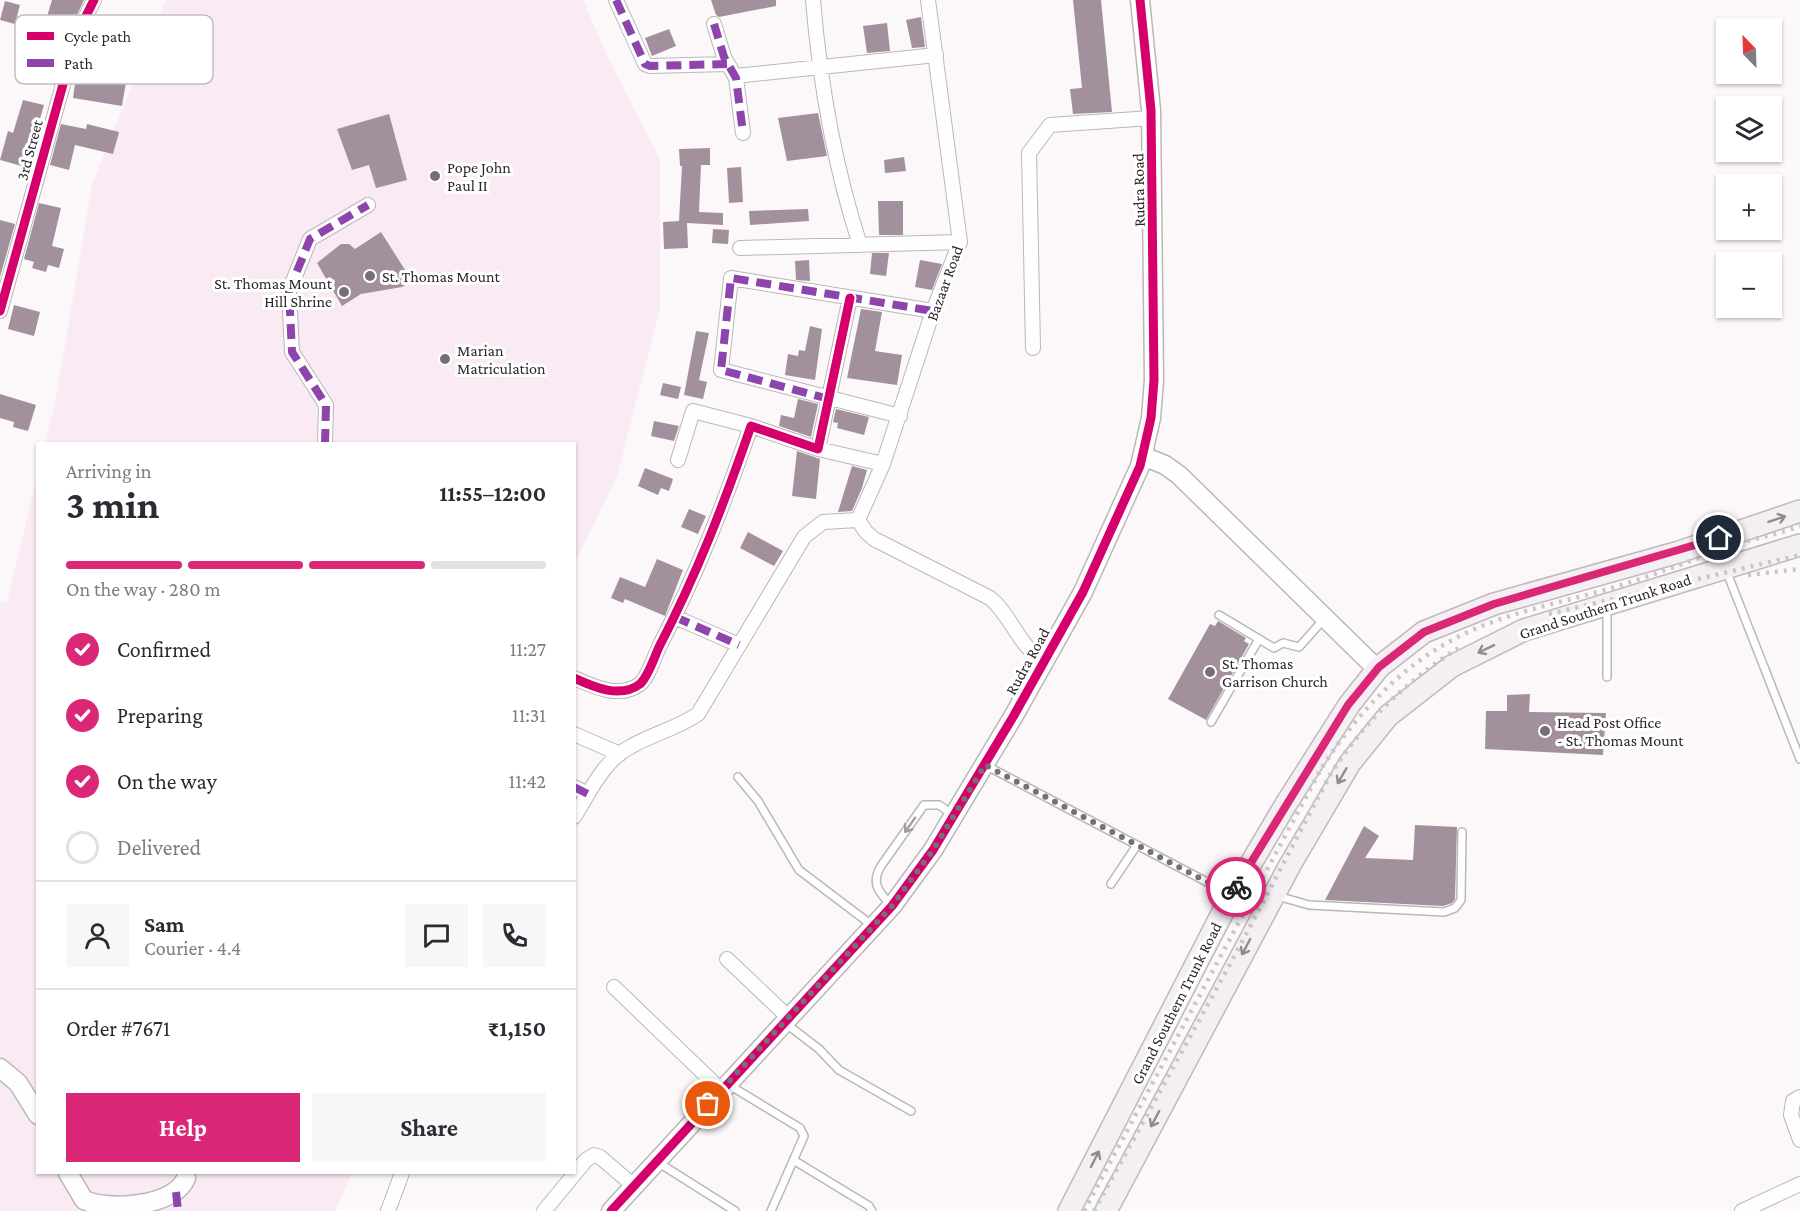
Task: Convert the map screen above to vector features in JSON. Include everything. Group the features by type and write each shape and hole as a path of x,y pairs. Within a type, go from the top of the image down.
{"main road":[{"name":"Grand Southern Trunk Road","path":"1069,1211 1237,887 1348,705 1377,669 1424,632 1494,604 1679,552 1800,511"},
{"name":"Grand Southern Trunk Road","path":"1106,1211 1290,865 1350,763 1388,716 1461,661 1524,630 1800,545"},
{"path":"1259,849 1290,865"}],"street":[{"name":"3rd Street","path":"86,15 94,0"},
{"path":"616,0 645,63 650,66 731,70 936,55"},
{"path":"813,0 818,65 841,184 860,245"},
{"name":"Bazaar Road","path":"858,520 883,464 933,311 960,242 928,0"},
{"name":"Rudra Road","path":"611,1211 785,1019 892,906 923,864 985,765 1044,661 1087,583 1130,492 1143,456 1154,380 1152,118 1140,0"},
{"path":"714,24 731,70 743,133"},
{"name":"3rd Street","path":"0,311 63,84"},
{"path":"1033,348 1029,153 1050,125 1152,118"},
{"path":"325,442 326,405 292,352 289,291 310,239 368,205"},
{"path":"740,248 960,242"},
{"path":"900,416 722,370 731,278 933,311"},
{"path":"818,449 850,298"},
{"path":"678,460 693,411 751,426 818,449 883,464"},
{"path":"576,679 599,689 624,691 641,683 675,617 717,524 751,426"},
{"path":"1143,456 1165,465 1179,475 1377,669"},
{"path":"576,814 604,768 628,747 681,726 698,714 804,537 823,522 858,520 874,539 990,598 1002,609 1026,647 1044,661"},
{"path":"675,617 739,645"},
{"path":"576,735 620,754"},
{"path":"576,788 588,794"},
{"path":"727,959 785,1019"},
{"path":"614,987 724,1087"},
{"path":"0,1068 18,1083 36,1112"},
{"path":"1800,1097 1793,1101 1791,1115 1800,1140"},
{"path":"576,1172 586,1160 594,1155 600,1157 634,1186"},
{"path":"69,1174 84,1200 109,1205 139,1204 163,1198 180,1188 186,1176"},
{"path":"388,1211 402,1174"},
{"path":"544,1211 574,1174"},
{"path":"1742,1211 1800,1184"}],"lane":[{"path":"1725,567 1800,759"},
{"path":"1607,606 1607,677"},
{"path":"1219,615 1274,648 1283,643 1299,647 1325,618"},
{"path":"1211,722 1258,639"},
{"path":"985,765 1137,845 1237,887 1269,904 1444,912 1455,908 1461,900 1462,832"},
{"path":"738,777 758,801 799,870 873,926"},
{"path":"892,906 878,891 875,884 875,876 880,866 924,806 939,805 954,815"},
{"path":"1111,884 1137,845"},
{"path":"1237,887 1269,904"},
{"path":"785,1019 819,1049 838,1070 911,1111"},
{"path":"724,1087 800,1128 804,1136 804,1142 771,1211"},
{"path":"657,1161 735,1211"},
{"path":"795,1161 869,1206 872,1211"}],"shaded area":[{"name":"St. Thomas Mount","path":"166,0 583,0 609,60 660,159 660,308 617,476 576,561 576,442 46,442 55,404 92,185 132,84 213,84 213,15 160,15"},
{"path":"36,479 36,1174 352,1174 335,1211 0,1211 0,601 7,603"}],"building":[{"path":"52,0 84,0 77,15 47,15"},
{"path":"711,0 776,0 776,6 719,17 716,15"},
{"path":"1073,0 1101,0 1112,112 1073,114 1070,89 1082,88"},
{"path":"5,1 20,5 17,15 15,15 15,24 0,20"},
{"path":"921,17 925,47 912,48 906,20"},
{"path":"887,23 890,51 867,53 863,26"},
{"path":"669,29 676,46 652,56 645,38"},
{"path":"75,84 126,84 122,106 73,98"},
{"path":"23,100 44,105 40,119 44,119 32,161 27,160 25,167 0,160 8,131 13,133"},
{"path":"818,113 827,156 787,161 778,118"},
{"path":"389,114 407,180 376,188 369,165 352,170 337,129"},
{"path":"61,124 86,129 87,124 119,132 113,154 75,145 69,170 50,165"},
{"path":"710,148 710,165 701,165 699,212 723,213 723,225 687,223 688,248 664,249 663,222 679,221 682,166 680,166 679,149"},
{"path":"904,157 906,171 885,173 884,160"},
{"path":"741,167 743,202 729,203 727,168"},
{"path":"878,201 903,201 903,235 879,235"},
{"path":"39,203 61,208 52,246 64,249 59,268 48,265 46,272 32,268 34,262 24,259"},
{"path":"808,209 809,221 750,225 749,211"},
{"path":"0,220 15,224 0,277"},
{"path":"713,229 729,230 728,244 712,243"},
{"path":"381,232 412,281 402,287 361,294 342,306 317,263 341,244 349,244 355,249"},
{"path":"872,253 889,253 886,276 870,274"},
{"path":"809,260 810,281 796,280 795,261"},
{"path":"920,260 942,264 932,290 915,287"},
{"path":"14,305 40,312 34,336 8,329"},
{"path":"861,309 882,312 875,351 902,355 897,385 847,378"},
{"path":"810,326 822,329 815,380 785,375 788,354 798,356 799,350 805,351"},
{"path":"696,331 709,333 699,380 707,382 703,399 684,395"},
{"path":"663,383 681,387 678,399 660,395"},
{"path":"0,394 36,405 28,431 13,427 14,422 0,418"},
{"path":"798,399 818,404 811,437 779,426 781,415 794,418"},
{"path":"836,409 869,417 864,435 837,428 838,423 833,422"},
{"path":"654,421 679,426 674,441 651,436"},
{"path":"797,451 820,459 816,499 792,496"},
{"path":"852,466 867,470 862,488 852,511 838,512"},
{"path":"645,468 673,479 669,491 661,488 658,495 638,486"},
{"path":"689,509 706,516 698,534 681,527"},
{"path":"748,532 783,551 774,566 740,548"},
{"path":"657,559 683,570 665,616 625,599 623,603 611,598 620,577 645,587"},
{"name":"St. Thomas Garrison Church","path":"1218,621 1246,638 1244,641 1249,644 1206,720 1168,699 1210,624 1215,626"},
{"name":"Head Post Office - St. Thomas Mount","path":"1530,694 1529,712 1606,713 1603,755 1485,749 1486,711 1507,711 1507,695"},
{"path":"1415,825 1457,827 1455,899 1452,903 1443,906 1325,900 1364,826 1379,836 1365,858 1413,860"}],"railway":[{"path":"1084,1211 1321,769 1353,724 1390,685 1433,651 1482,626 1515,614 1618,586 1734,545 1800,526"},
{"path":"1549,614 1800,555"},
{"path":"1748,575 1800,569"},
{"path":"1094,1211 1234,957 1331,773 1359,735 1389,702 1424,672 1462,646"}],"marked path":[{"path":"616,0 645,64 650,66 727,64"},
{"path":"714,24 724,57 736,78 743,133"},
{"path":"325,442 326,405 292,352 289,291 310,239 368,205"},
{"path":"829,399 721,370 731,278 933,311"},
{"path":"675,617 739,645"},
{"path":"576,788 588,794"},
{"path":"176,1192 178,1211"}],"cycle path":[{"path":"86,15 94,0"},
{"path":"611,1211 892,906 933,850 1013,717 1083,592 1140,466 1151,418 1154,380 1151,110 1140,0"},
{"path":"0,311 63,84"},
{"path":"576,679 598,688 616,691 624,691 643,681 698,566 751,426 818,449 850,298"}],"way so far":[{"path":"708,1104 892,906 933,850 985,765 1232,895 1236,887"}],"place":[{"name":"Pope John Paul II","path":"435,176"},
{"name":"St. Thomas Mount","path":"370,276"},
{"name":"St. Thomas Mount Hill Shrine","path":"344,292"},
{"name":"Marian Matriculation","path":"445,359"},
{"name":"St. Thomas Garrison Church","path":"1210,672"},
{"name":"Head Post Office - St. Thomas Mount","path":"1545,731"}],"route":[{"path":"1236,887 1348,705 1379,667 1424,632 1494,604 1679,552 1719,538"}]}
